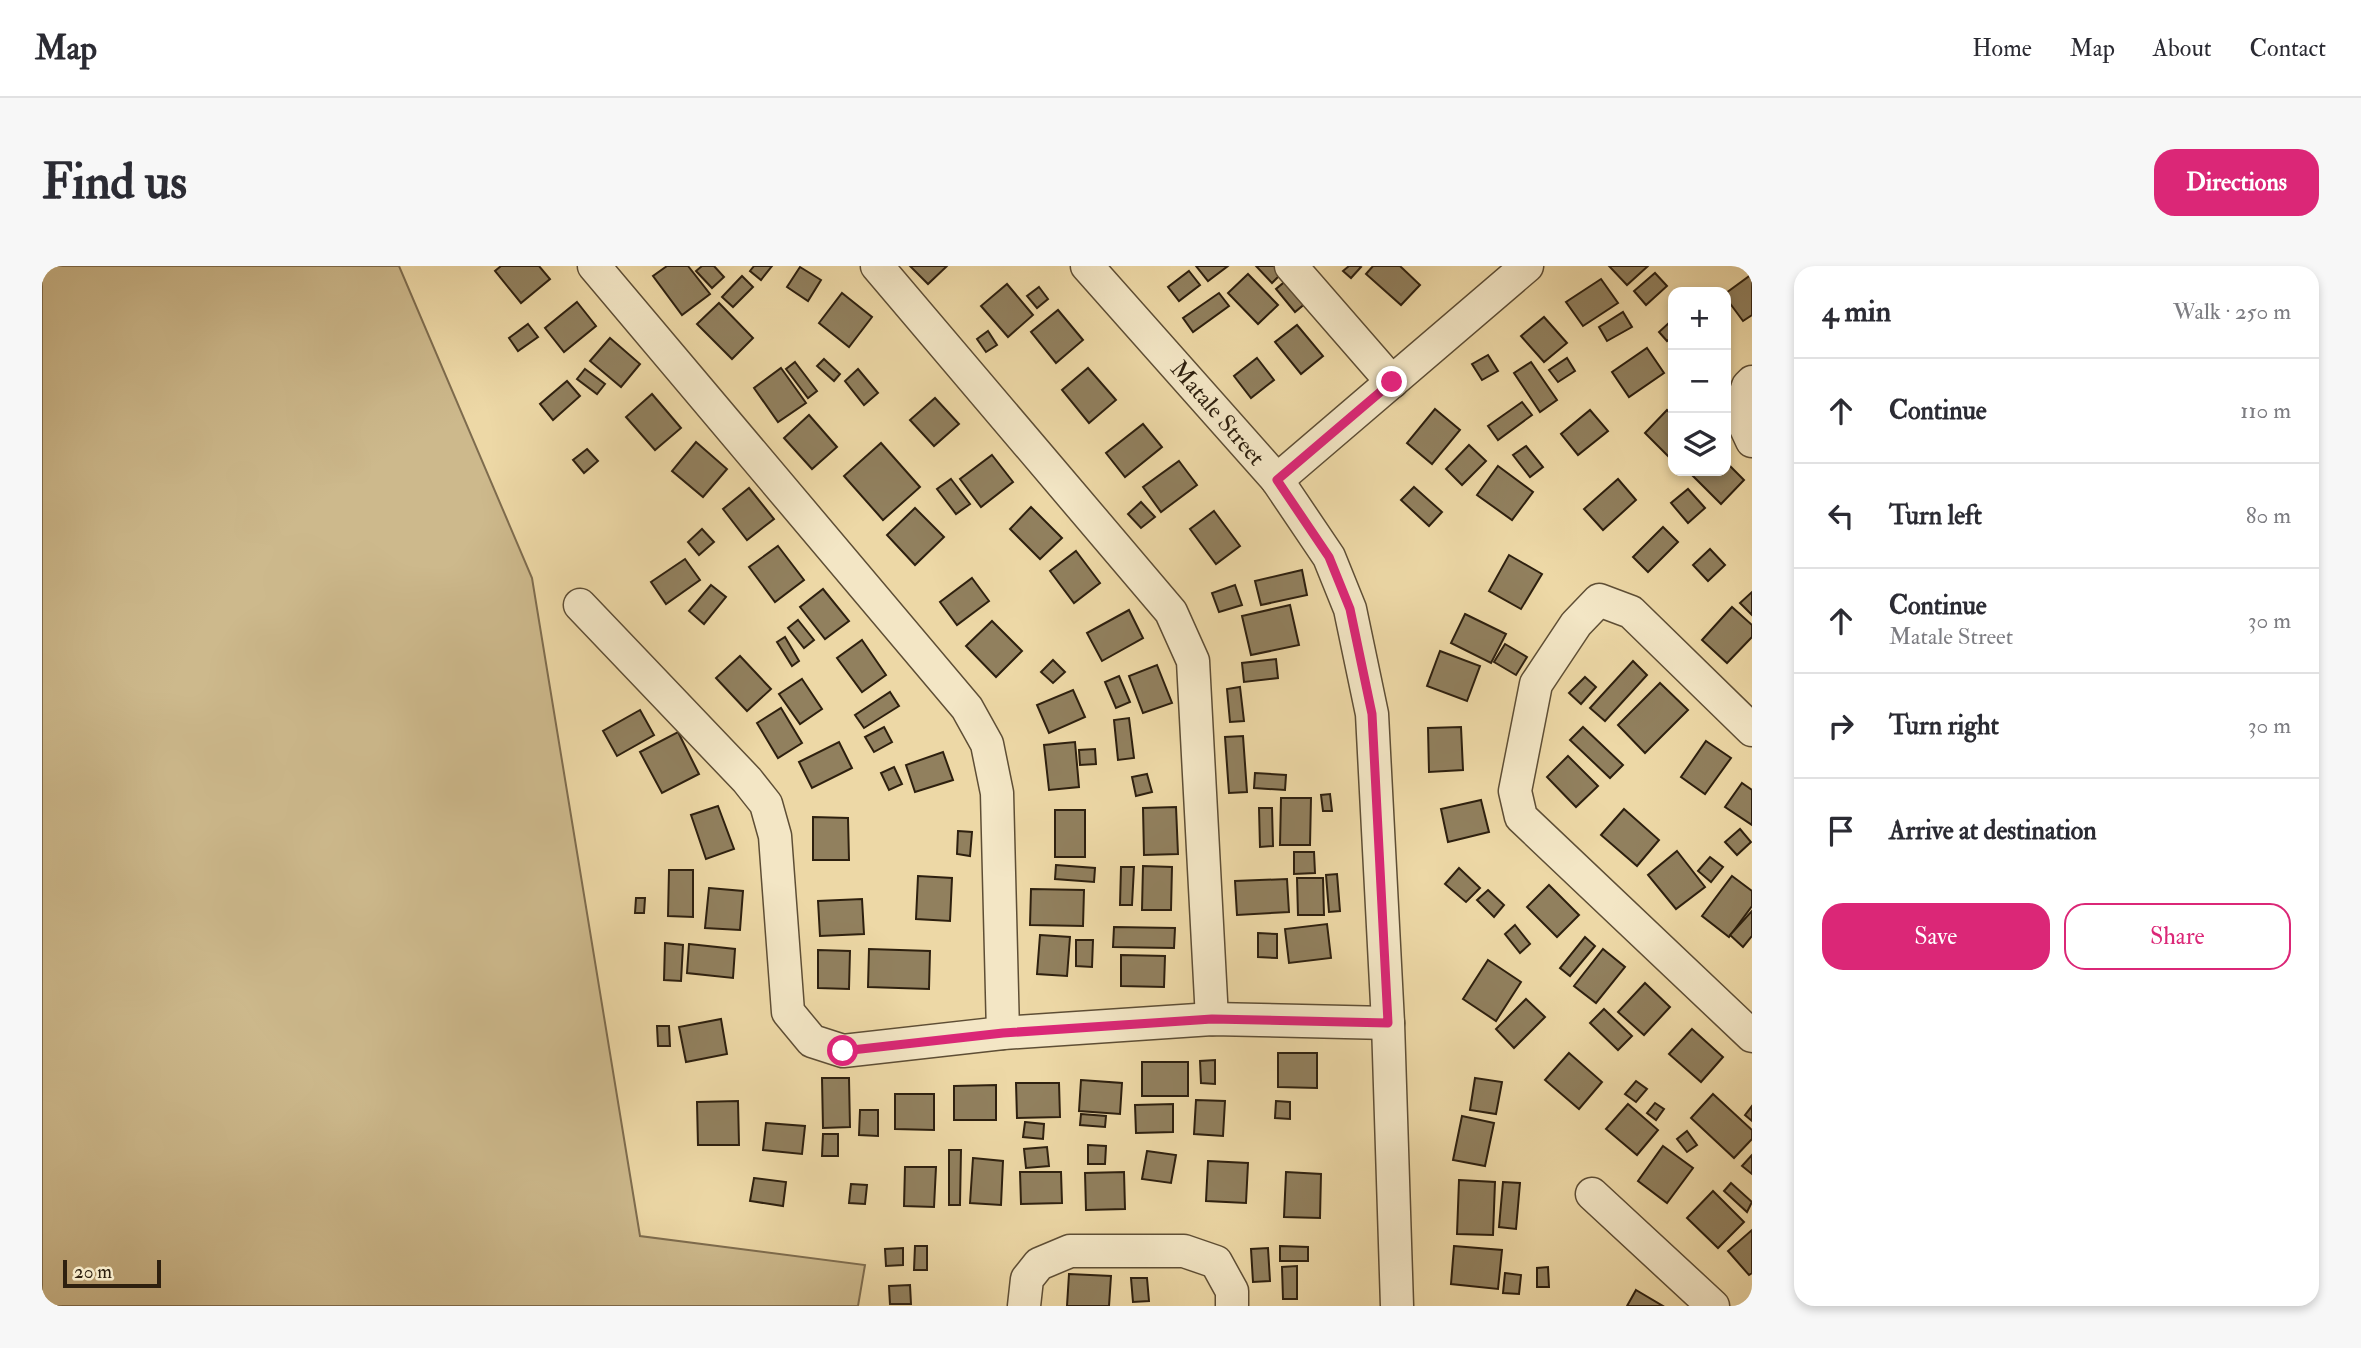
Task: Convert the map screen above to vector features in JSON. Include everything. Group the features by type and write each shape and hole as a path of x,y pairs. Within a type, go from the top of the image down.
{"street":[{"path":"877,266 1171,612 1182,636 1193,661 1212,1019"},
{"name":"Matale Street","path":"1087,266 1277,480 1329,557 1350,609 1372,714 1388,1023 1397,1306"},
{"path":"1292,266 1392,382"},
{"path":"1277,480 1527,266"},
{"path":"605,270 967,708 987,744 997,793 1003,1033"},
{"path":"1752,382 1739,412 1752,441"},
{"path":"1752,730 1631,612 1599,600 1576,624 1536,684 1515,791 1521,817 1752,1036"},
{"path":"580,605 747,780 766,804 775,836 788,1012 812,1041 843,1051 1003,1033 1212,1019 1388,1023"},
{"path":"1592,1194 1713,1306"},
{"path":"1024,1306 1027,1279 1040,1264 1070,1251 1184,1251 1216,1262 1232,1291 1232,1306"}],"shaded area":[{"path":"42,266 399,266 532,578 640,1236 865,1265 858,1306 42,1306"}],"building":[{"path":"501,266 539,266 550,279 521,303 495,271"},
{"path":"667,266 688,266 710,294 682,315 653,276"},
{"path":"702,266 714,266 724,277 712,288 696,271"},
{"path":"754,266 772,266 761,280 750,271"},
{"path":"910,266 947,266 928,284"},
{"path":"1196,266 1228,266 1208,281"},
{"path":"1256,266 1276,266 1282,273 1272,283"},
{"path":"1349,266 1361,267 1351,278 1343,271"},
{"path":"1373,266 1400,266 1420,285 1401,305 1366,274"},
{"path":"1609,266 1648,266 1627,285"},
{"path":"800,267 821,280 808,301 787,287"},
{"path":"1189,271 1200,285 1179,301 1168,287"},
{"path":"1655,273 1667,286 1646,305 1634,291"},
{"path":"1248,274 1278,305 1258,324 1228,293"},
{"path":"1752,274 1752,315 1743,321 1731,305 1731,289"},
{"path":"742,276 753,287 733,307 722,297"},
{"path":"1288,279 1307,302 1295,312 1276,289"},
{"path":"1601,279 1618,303 1583,326 1566,302"},
{"path":"1007,284 1033,315 1008,337 981,306"},
{"path":"1039,287 1048,299 1037,308 1027,296"},
{"path":"842,293 872,317 849,347 819,323"},
{"path":"1219,293 1229,306 1193,332 1183,318"},
{"path":"577,302 596,326 564,352 545,328"},
{"path":"719,303 753,338 732,359 697,324"},
{"path":"1058,310 1083,340 1056,363 1031,332"},
{"path":"1623,312 1632,327 1607,341 1599,327"},
{"path":"1544,317 1567,343 1544,362 1521,336"},
{"path":"528,324 538,337 518,351 509,338"},
{"path":"1668,324 1668,340 1659,332"},
{"path":"1297,325 1323,356 1301,374 1275,342"},
{"path":"988,331 997,345 986,352 977,339"},
{"path":"610,338 640,364 621,387 590,361"},
{"path":"1647,348 1664,373 1629,397 1612,372"},
{"path":"1488,355 1498,371 1482,380 1472,364"},
{"path":"1257,358 1274,380 1251,398 1234,376"},
{"path":"1567,358 1575,371 1558,382 1549,370"},
{"path":"824,359 840,374 834,381 817,366"},
{"path":"795,362 817,391 808,398 786,369"},
{"path":"1531,362 1557,400 1540,412 1514,373"},
{"path":"781,368 806,403 778,422 754,388"},
{"path":"1088,368 1116,400 1089,423 1062,390"},
{"path":"585,369 605,384 597,394 577,379"},
{"path":"858,369 878,393 864,405 845,381"},
{"path":"567,381 580,396 553,420 540,404"},
{"path":"652,394 681,428 655,450 626,417"},
{"path":"935,398 959,424 934,446 910,420"},
{"path":"1522,402 1532,415 1498,440 1488,426"},
{"path":"1435,409 1460,430 1432,464 1407,443"},
{"path":"1590,410 1608,431 1578,455 1561,434"},
{"path":"1667,410 1668,456 1645,433"},
{"path":"809,415 837,447 812,469 784,438"},
{"path":"1143,424 1162,447 1125,477 1106,453"},
{"path":"696,442 727,469 703,497 672,471"},
{"path":"881,443 920,487 883,520 844,476"},
{"path":"1469,445 1486,461 1462,485 1446,469"},
{"path":"1526,446 1543,467 1530,477 1513,455"},
{"path":"587,449 598,461 584,473 573,460"},
{"path":"992,455 1013,482 981,507 960,479"},
{"path":"1179,461 1197,485 1161,512 1143,487"},
{"path":"1498,466 1533,492 1512,520 1477,495"},
{"path":"1731,467 1744,480 1721,504 1693,476 1731,476"},
{"path":"951,479 970,504 956,514 937,489"},
{"path":"1618,479 1636,500 1603,530 1584,509"},
{"path":"1414,487 1442,512 1429,526 1401,500"},
{"path":"749,488 774,519 747,540 723,509"},
{"path":"1688,489 1705,508 1688,523 1671,503"},
{"path":"1141,502 1155,517 1141,528 1128,514"},
{"path":"1031,507 1062,538 1040,559 1010,529"},
{"path":"915,508 944,537 915,565 887,535"},
{"path":"1214,511 1240,546 1216,564 1190,529"},
{"path":"1663,527 1678,542 1648,572 1633,557"},
{"path":"702,529 714,542 699,555 688,542"},
{"path":"778,546 804,580 775,602 749,567"},
{"path":"1710,549 1725,565 1708,581 1693,565"},
{"path":"1076,551 1100,583 1074,603 1050,571"},
{"path":"1509,555 1542,574 1521,609 1489,591"},
{"path":"685,559 700,580 666,604 651,582"},
{"path":"1302,570 1307,595 1261,605 1255,581"},
{"path":"972,578 989,601 957,625 940,602"},
{"path":"711,585 726,597 704,624 689,611"},
{"path":"1235,585 1242,605 1219,612 1212,593"},
{"path":"823,589 849,621 825,639 800,607"},
{"path":"1752,592 1752,615 1740,603"},
{"path":"1290,605 1299,645 1251,655 1242,616"},
{"path":"1732,607 1752,625 1752,637 1727,663 1702,640"},
{"path":"1129,610 1143,638 1102,661 1087,633"},
{"path":"1465,614 1506,634 1491,663 1451,643"},
{"path":"798,620 814,640 804,648 788,628"},
{"path":"992,621 1022,651 996,677 966,646"},
{"path":"785,637 799,661 792,666 777,642"},
{"path":"862,640 886,675 862,692 837,658"},
{"path":"1505,644 1527,657 1516,675 1494,662"},
{"path":"1440,651 1480,666 1467,701 1427,686"},
{"path":"740,656 771,689 747,711 716,678"},
{"path":"1276,659 1278,678 1244,682 1242,663"},
{"path":"1053,660 1065,672 1053,683 1041,672"},
{"path":"1633,661 1647,675 1605,721 1590,708"},
{"path":"1157,665 1172,703 1143,713 1129,676"},
{"path":"1119,676 1130,702 1116,708 1105,682"},
{"path":"1585,677 1596,687 1581,704 1569,693"},
{"path":"802,679 822,709 800,724 779,694"},
{"path":"1660,683 1688,710 1645,753 1618,725"},
{"path":"1240,687 1244,721 1230,722 1227,689"},
{"path":"1073,690 1085,717 1049,733 1037,705"},
{"path":"890,692 899,706 864,728 855,715"},
{"path":"781,708 802,743 778,758 757,723"},
{"path":"640,710 654,735 617,756 603,731"},
{"path":"1129,718 1134,758 1118,760 1114,720"},
{"path":"884,727 892,742 874,752 865,737"},
{"path":"1461,727 1463,770 1429,772 1428,728"},
{"path":"1583,727 1623,765 1610,778 1570,740"},
{"path":"678,732 699,774 662,793 640,752"},
{"path":"1243,736 1247,792 1229,793 1225,737"},
{"path":"1706,741 1731,758 1705,794 1681,777"},
{"path":"839,742 852,768 812,788 799,762"},
{"path":"1075,742 1079,787 1049,790 1044,745"},
{"path":"1095,749 1096,764 1080,765 1079,750"},
{"path":"943,752 953,780 915,792 906,765"},
{"path":"1568,756 1598,786 1576,807 1547,777"},
{"path":"894,767 902,784 889,790 881,773"},
{"path":"1255,773 1286,775 1285,790 1254,788"},
{"path":"1147,774 1152,792 1136,796 1132,777"},
{"path":"1742,783 1752,790 1752,825 1725,807"},
{"path":"1330,794 1332,811 1323,811 1321,795"},
{"path":"1281,798 1311,798 1310,845 1280,845"},
{"path":"1481,800 1489,832 1448,842 1441,809"},
{"path":"718,806 734,849 706,859 691,815"},
{"path":"1176,807 1178,854 1144,855 1143,808"},
{"path":"1259,808 1272,808 1273,846 1260,847"},
{"path":"1624,809 1659,840 1637,866 1601,835"},
{"path":"1055,810 1085,810 1085,857 1055,857"},
{"path":"813,817 848,818 849,860 813,860"},
{"path":"1740,829 1751,842 1737,855 1725,842"},
{"path":"958,831 972,832 970,856 957,854"},
{"path":"1677,851 1705,887 1676,909 1648,875"},
{"path":"1294,852 1314,852 1315,873 1294,874"},
{"path":"1710,857 1723,867 1711,882 1698,871"},
{"path":"1056,865 1095,868 1094,882 1055,879"},
{"path":"1143,866 1172,867 1171,910 1142,910"},
{"path":"1121,867 1134,867 1132,905 1120,905"},
{"path":"1459,868 1480,888 1466,902 1445,884"},
{"path":"669,870 693,870 693,917 668,916"},
{"path":"1337,874 1340,911 1329,912 1326,875"},
{"path":"918,876 952,878 950,921 916,919"},
{"path":"1732,876 1752,891 1752,906 1729,937 1702,916"},
{"path":"1297,878 1323,878 1324,915 1298,915"},
{"path":"1287,879 1289,912 1237,915 1235,881"},
{"path":"1549,885 1579,915 1557,937 1527,907"},
{"path":"709,888 743,891 740,930 705,928"},
{"path":"1031,889 1084,890 1083,926 1030,925"},
{"path":"1488,890 1504,905 1494,917 1477,900"},
{"path":"636,898 645,898 644,913 635,913"},
{"path":"862,899 864,934 820,936 818,901"},
{"path":"1752,911 1752,936 1743,947 1730,935"},
{"path":"1327,924 1331,958 1289,963 1285,929"},
{"path":"1515,925 1530,944 1520,953 1505,934"},
{"path":"1114,927 1175,928 1174,948 1113,947"},
{"path":"1258,933 1277,934 1277,958 1258,957"},
{"path":"1040,935 1070,937 1067,976 1037,974"},
{"path":"1585,937 1595,946 1570,976 1560,968"},
{"path":"1076,940 1093,940 1092,967 1076,966"},
{"path":"665,943 683,945 681,981 664,980"},
{"path":"689,944 735,949 733,978 687,973"},
{"path":"869,949 930,951 929,989 868,987"},
{"path":"1603,949 1625,967 1596,1003 1574,986"},
{"path":"818,950 850,951 849,989 818,988"},
{"path":"1121,955 1165,956 1164,987 1121,986"},
{"path":"1488,960 1521,982 1496,1021 1463,999"},
{"path":"1645,983 1670,1007 1644,1035 1618,1012"},
{"path":"1526,999 1545,1017 1514,1048 1496,1029"},
{"path":"1604,1009 1632,1036 1618,1050 1590,1023"},
{"path":"721,1019 727,1054 686,1062 679,1027"},
{"path":"657,1026 669,1026 670,1046 658,1046"},
{"path":"1692,1029 1723,1057 1701,1082 1669,1054"},
{"path":"1278,1053 1317,1053 1317,1088 1278,1087"},
{"path":"1569,1053 1602,1082 1579,1109 1545,1080"},
{"path":"1215,1060 1215,1084 1201,1083 1200,1061"},
{"path":"1142,1062 1188,1062 1188,1096 1142,1096"},
{"path":"822,1078 849,1078 850,1127 823,1128"},
{"path":"1475,1078 1502,1082 1496,1114 1470,1110"},
{"path":"1081,1080 1122,1083 1120,1114 1079,1111"},
{"path":"1636,1081 1647,1089 1636,1102 1625,1094"},
{"path":"1016,1083 1059,1083 1060,1117 1017,1118"},
{"path":"996,1085 996,1120 954,1120 954,1086"},
{"path":"895,1094 934,1094 934,1130 895,1129"},
{"path":"1713,1094 1752,1130 1752,1139 1734,1158 1691,1118"},
{"path":"1196,1100 1225,1101 1223,1136 1194,1134"},
{"path":"738,1101 739,1145 698,1145 697,1102"},
{"path":"1276,1101 1290,1102 1290,1119 1275,1118"},
{"path":"1655,1103 1664,1109 1656,1120 1647,1113"},
{"path":"1173,1104 1173,1132 1136,1133 1135,1105"},
{"path":"1628,1104 1658,1130 1637,1155 1606,1129"},
{"path":"1752,1106 1752,1121 1745,1115"},
{"path":"860,1110 878,1110 878,1136 859,1135"},
{"path":"1081,1114 1106,1116 1105,1127 1080,1125"},
{"path":"1462,1116 1494,1123 1485,1166 1453,1160"},
{"path":"1025,1122 1044,1124 1043,1139 1023,1137"},
{"path":"766,1123 805,1126 802,1154 763,1150"},
{"path":"1687,1131 1697,1145 1687,1152 1677,1139"},
{"path":"823,1134 838,1134 838,1156 822,1156"},
{"path":"1088,1145 1106,1146 1105,1164 1088,1164"},
{"path":"1663,1146 1693,1168 1667,1203 1638,1181"},
{"path":"1047,1147 1049,1166 1026,1168 1024,1149"},
{"path":"949,1150 961,1150 960,1205 949,1205"},
{"path":"1147,1151 1176,1155 1171,1183 1142,1179"},
{"path":"1752,1155 1752,1174 1742,1166"},
{"path":"973,1158 1003,1161 1001,1205 970,1203"},
{"path":"1208,1161 1248,1163 1246,1203 1206,1201"},
{"path":"905,1167 936,1167 934,1207 904,1206"},
{"path":"1020,1172 1061,1172 1062,1203 1021,1204"},
{"path":"1124,1172 1125,1209 1086,1210 1085,1173"},
{"path":"1286,1172 1321,1174 1320,1218 1284,1217"},
{"path":"754,1178 786,1182 783,1206 750,1201"},
{"path":"1459,1180 1495,1182 1493,1235 1457,1234"},
{"path":"1503,1182 1520,1183 1516,1229 1499,1227"},
{"path":"1731,1183 1752,1202 1747,1212 1724,1191"},
{"path":"851,1184 867,1185 865,1204 849,1203"},
{"path":"1713,1191 1744,1222 1718,1248 1687,1218"},
{"path":"1752,1230 1752,1273 1749,1275 1728,1251"},
{"path":"915,1246 927,1246 927,1270 914,1270"},
{"path":"1280,1246 1308,1247 1308,1261 1280,1261"},
{"path":"1454,1246 1502,1250 1498,1289 1451,1284"},
{"path":"903,1248 903,1265 886,1266 885,1249"},
{"path":"1268,1248 1270,1281 1253,1282 1251,1249"},
{"path":"1297,1266 1297,1299 1283,1299 1282,1267"},
{"path":"1548,1267 1549,1287 1537,1287 1537,1268"},
{"path":"1505,1273 1521,1275 1519,1294 1503,1293"},
{"path":"1069,1274 1111,1276 1109,1306 1067,1306"},
{"path":"1131,1278 1147,1278 1149,1301 1133,1302"},
{"path":"910,1285 911,1304 890,1304 889,1286"},
{"path":"1636,1290 1663,1306 1627,1306"}],"route":[{"path":"843,1051 1003,1033 1212,1019 1388,1023 1372,714 1350,609 1329,557 1277,480 1392,382"}]}
